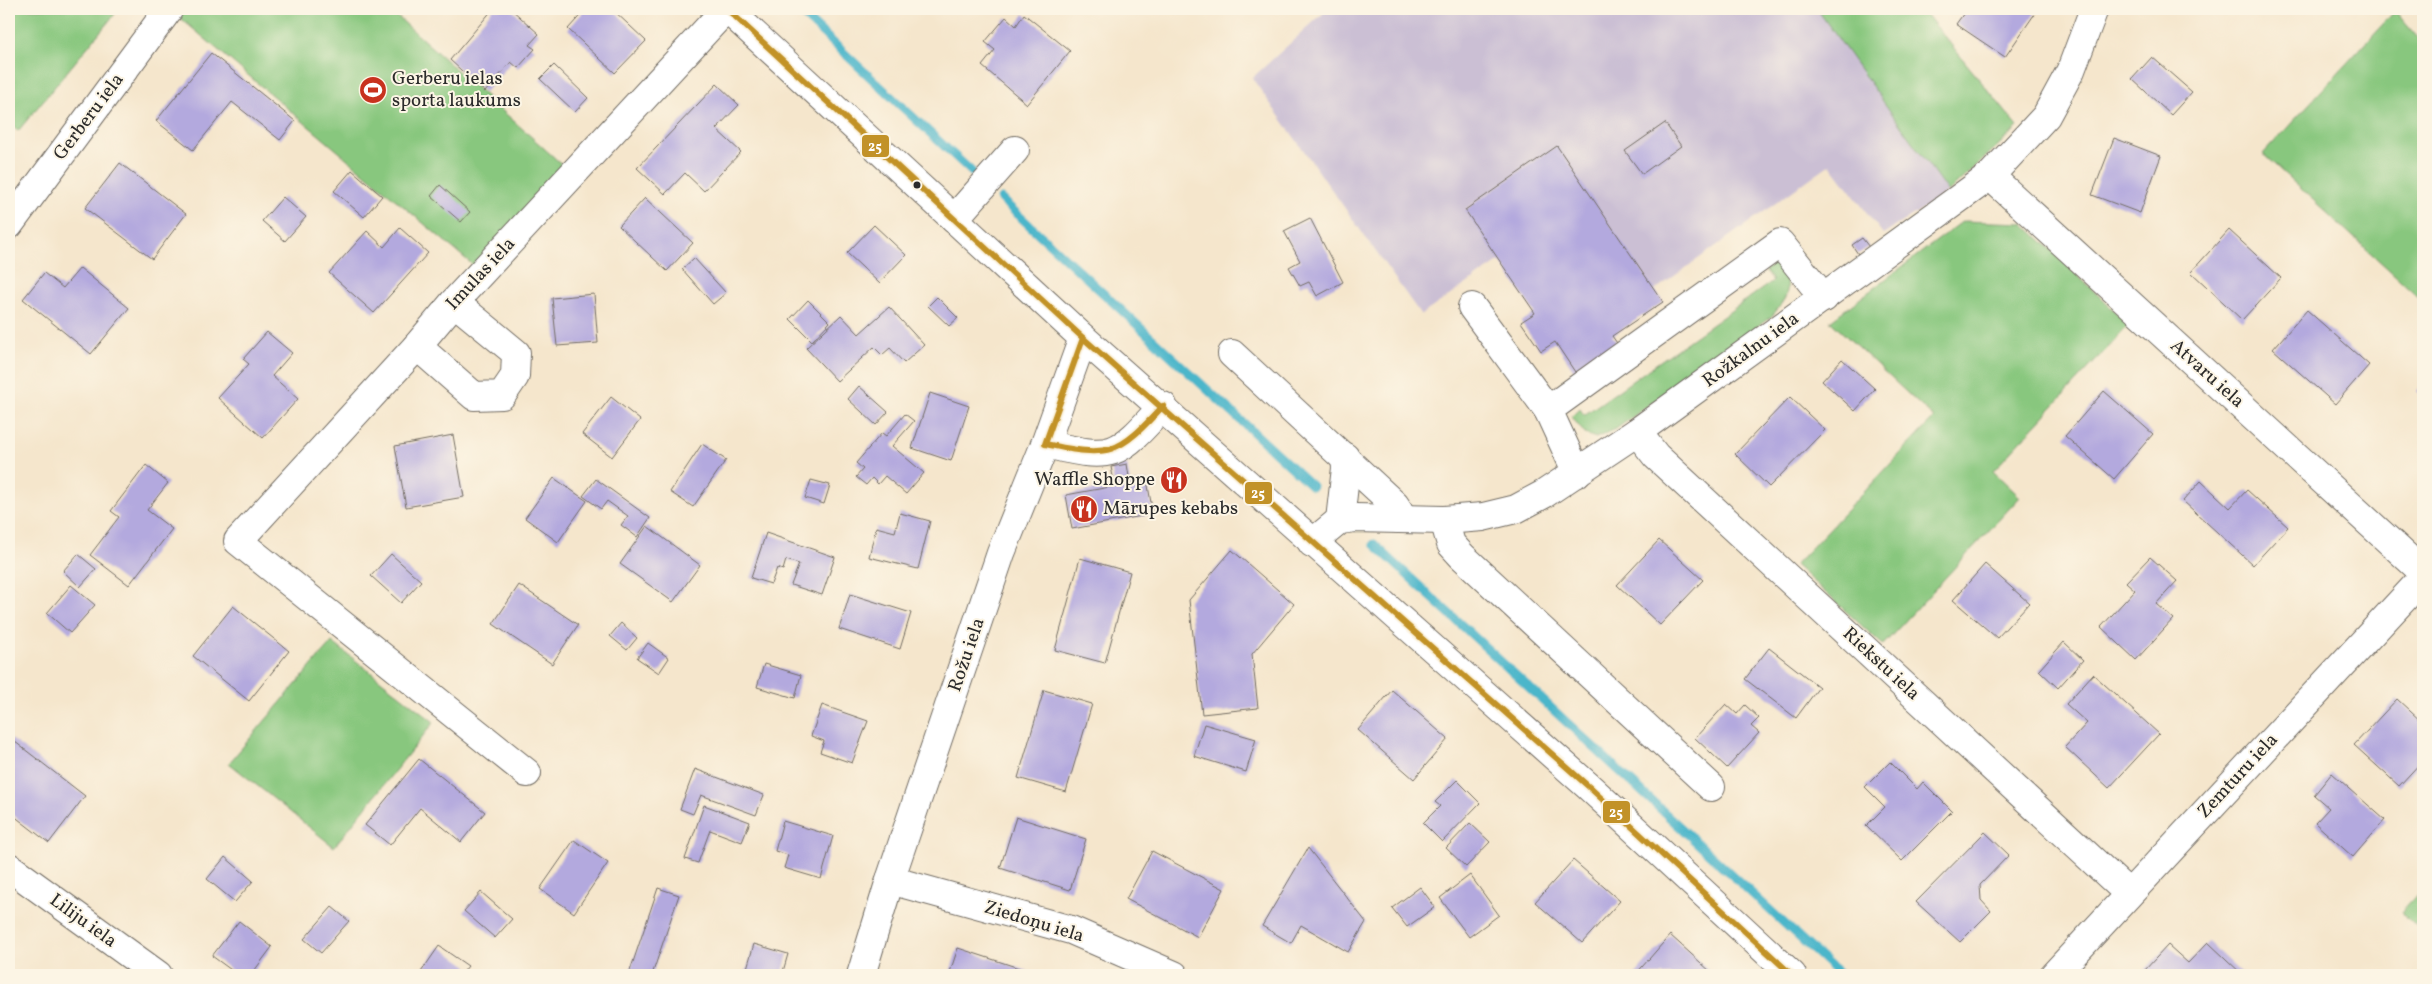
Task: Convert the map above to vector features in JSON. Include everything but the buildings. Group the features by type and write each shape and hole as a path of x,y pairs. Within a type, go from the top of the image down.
{"street":[{"name":"Gerberu iela","path":"9,225 169,9"},
{"path":"727,9 1083,338 1163,406 1312,543 1588,786 1792,975"},
{"name":"Imulas iela","path":"526,773 238,541 417,346 454,302 727,9"},
{"name":"Rožkalnu iela","path":"1340,520 1355,518 1444,520 1483,517 1516,509 1577,473 1824,298 1990,176 2046,116 2071,70 2094,9"},
{"path":"954,219 1015,150"},
{"name":"Atvaru iela","path":"1990,176 2423,572"},
{"path":"1548,410 1780,243 1824,298"},
{"path":"417,346 474,396 502,395 515,376 516,353 454,302"},
{"path":"1472,307 1548,410 1577,473"},
{"name":"Rožu iela","path":"861,975 890,880 1001,553 1045,444 1083,338"},
{"path":"1232,354 1395,505 1399,519"},
{"path":"1045,444 1089,454 1114,451 1132,440 1163,406"},
{"name":"Riekstu iela","path":"1637,432 1656,456 2128,893"},
{"path":"1312,543 1340,520 1346,468 1345,457"},
{"path":"1444,520 1451,544 1462,556 1711,787"},
{"name":"Zemturu iela","path":"2054,975 2128,893 2423,578"},
{"name":"Liliju iela","path":"9,867 158,975"},
{"name":"Ziedoņu iela","path":"890,880 1071,930 1174,975"}],"shaded area":[{"path":"1328,9 1817,9 1948,192 1883,234 1830,164 1655,290 1557,146 1465,209 1500,261 1421,315 1252,78"}],"green space":[{"path":"9,9 119,9 18,131 9,124"},
{"name":"Gerberu ielas sporta laukums","path":"184,9 389,9 566,168 474,266 178,16"},
{"path":"1817,9 1922,9 2018,127 1948,192"},
{"path":"2395,11 2423,44 2423,301 2263,154"},
{"path":"1963,221 2023,223 2129,325 1993,471 2020,497 1883,645 1795,565 1934,418 1830,321"},
{"path":"1772,265 1782,267 1787,288 1784,299 1772,316 1616,429 1596,438 1585,434 1572,417 1580,409 1584,415 1773,281 1765,270"},
{"path":"332,642 434,722 334,847 229,763"},
{"path":"2423,888 2423,933 2401,912"}],"waterway":[{"path":"797,9 972,172"},
{"path":"1001,199 1312,486"},
{"path":"1374,544 1840,975"}],"transit line":[{"name":"25","path":"727,9 1083,338 1588,786 1792,975"},
{"name":"25","path":"1083,338 1045,444 1085,451 1112,449 1135,435 1163,406"}],"place":[{"name":"Gerberu ielas sporta laukums","path":"373,90"},
{"name":"Waffle Shoppe","path":"1174,480"},
{"name":"Mārupes kebabs","path":"1084,509"}]}
